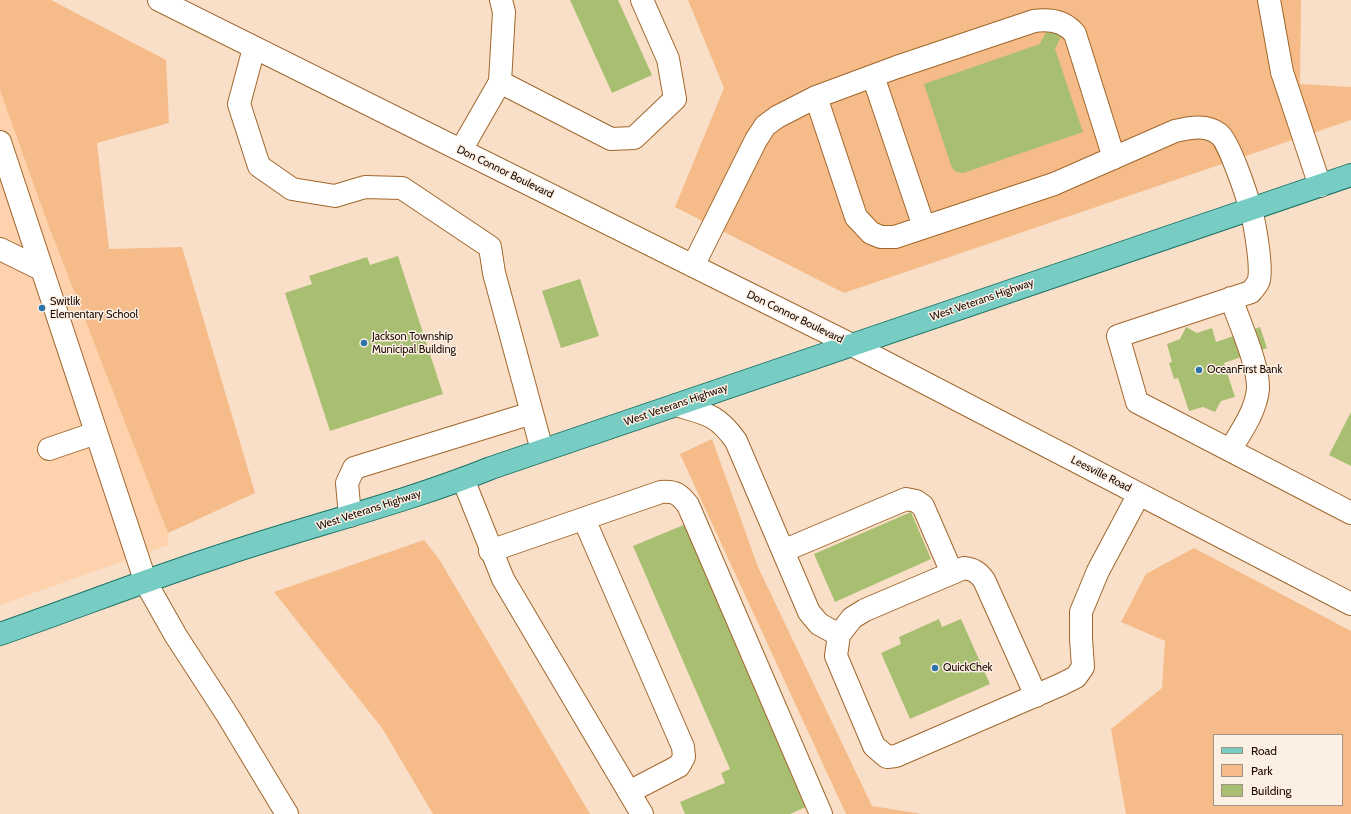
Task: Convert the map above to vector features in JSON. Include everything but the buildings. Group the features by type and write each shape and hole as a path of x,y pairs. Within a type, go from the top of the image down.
{"main road":[{"name":"West Veterans Highway","path":"0,634 223,555 463,479 542,450 850,344 1251,210 1351,175"}],"street":[{"name":"Don Connor Boulevard","path":"159,0 850,344"},
{"path":"461,150 500,82 504,12 501,0"},
{"path":"500,82 611,139 634,138 675,99 668,59 642,0"},
{"path":"1269,0 1282,72 1320,186"},
{"path":"693,266 760,132 778,117 816,97 1034,21 1047,19 1071,28 1075,34 1114,158"},
{"path":"254,48 239,104 259,166 292,189 335,196 365,187 402,188 490,247 494,273 542,450"},
{"path":"873,76 924,227"},
{"path":"816,97 856,217 871,233 881,237 895,237 1054,184 1175,131 1194,126 1211,129 1220,134 1226,142 1251,210 1260,268 1259,282 1250,292 1118,336 1137,402 1351,513"},
{"path":"0,142 146,583 176,636 228,716 287,814"},
{"path":"0,249 41,269"},
{"path":"1230,450 1247,422 1258,390 1257,374 1231,298"},
{"name":"Leesville Road","path":"850,344 1351,604"},
{"path":"676,405 711,415 728,429 736,441 809,612 819,624 839,635"},
{"path":"350,516 347,483 354,468 532,412"},
{"path":"49,449 96,432"},
{"path":"463,479 490,551 503,579 642,814"},
{"path":"490,551 661,492 673,491 681,496 688,505 821,814"},
{"path":"1036,696 984,580 979,573 971,569 964,568 865,610 852,618 839,635 836,656 874,746 887,756 896,756 1036,696 1076,677 1083,667 1080,638 1081,612 1098,571 1139,494"},
{"path":"783,551 906,499 916,501 922,506 952,573"},
{"path":"584,519 684,752 684,757 679,766 629,792"}],"shaded area":[{"name":"Switlik Elementary School","path":"0,83 168,533 168,545 0,605"}],"green space":[{"path":"0,0 51,0 166,60 169,123 97,143 109,249 182,247 255,493 168,533 48,224 0,90"},
{"path":"688,0 1301,0 1300,84 1351,87 1351,120 844,293 675,207 724,88"},
{"path":"712,439 758,567 872,806 922,814 846,814 680,454"},
{"path":"424,540 439,559 590,814 433,814 382,728 274,592"},
{"path":"1194,548 1351,631 1351,814 1126,814 1111,729 1162,688 1165,641 1121,622 1146,574"}],"place":[{"name":"Switlik Elementary School","path":"42,308"},
{"name":"Jackson Township Municipal Building","path":"364,343"},
{"name":"OceanFirst Bank","path":"1199,370"},
{"name":"QuickChek","path":"935,668"}]}
